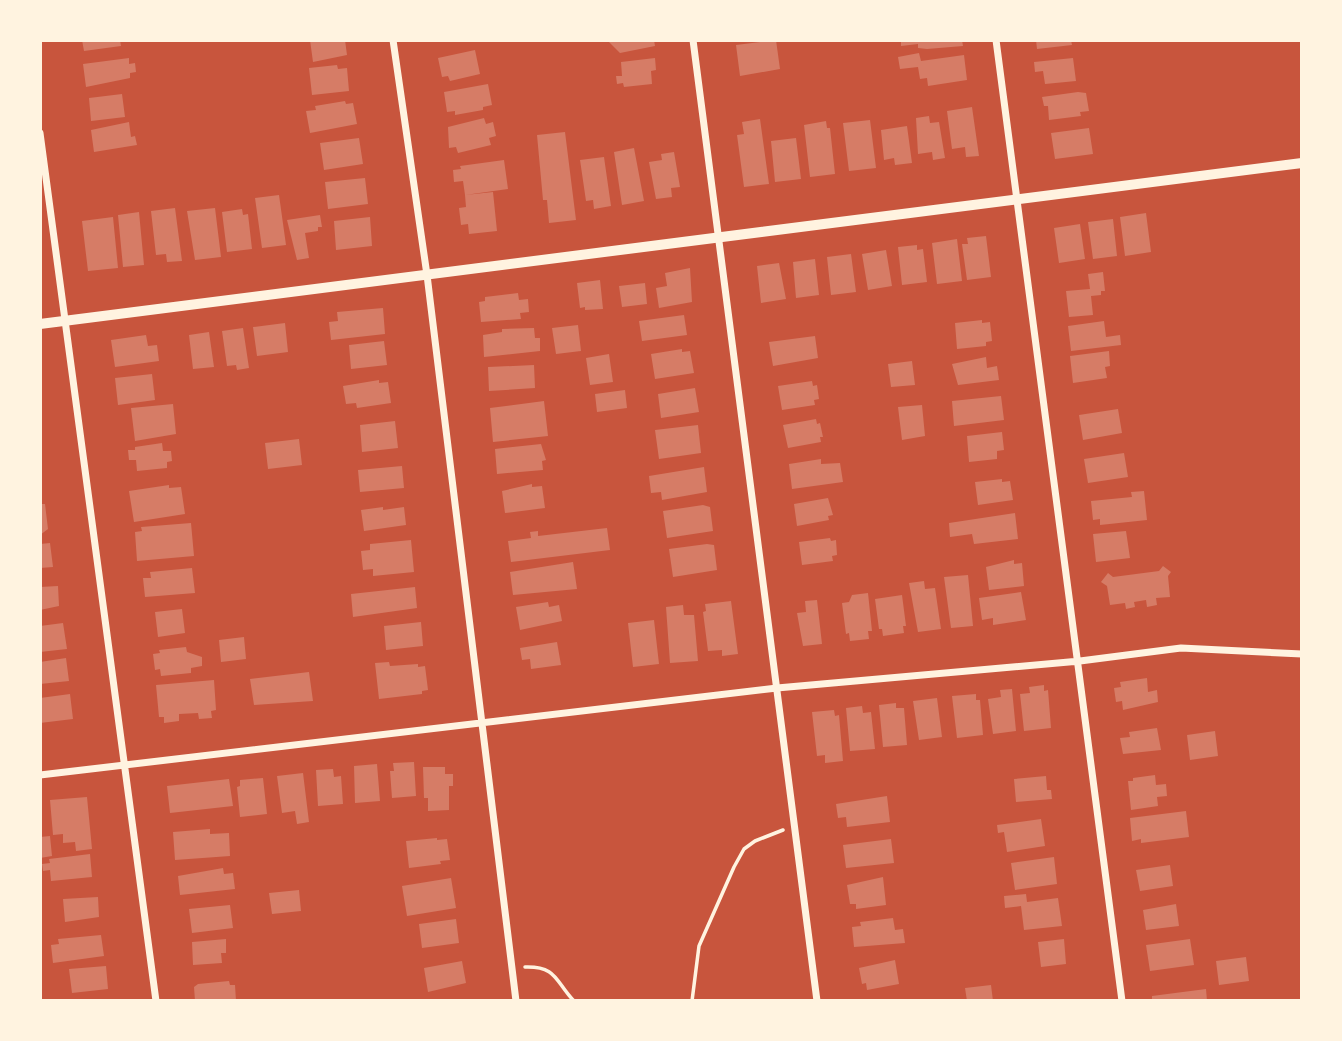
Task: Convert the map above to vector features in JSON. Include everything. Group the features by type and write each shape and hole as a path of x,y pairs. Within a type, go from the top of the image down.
{"street":[{"path":"393,40 427,275 516,1001"},
{"path":"693,40 817,1001"},
{"path":"996,40 1080,661 1122,1001"},
{"path":"40,133 156,1001"},
{"path":"40,324 1302,163"},
{"path":"40,775 480,721 777,688 1080,661 1181,648 1302,654"}],"path":[{"path":"692,1001 699,946 739,858 755,841 795,826"},
{"path":"512,968 541,966 552,972 573,1001"}],"building":[{"path":"82,40 120,40 121,46 84,51"},
{"path":"310,40 345,40 347,55 313,62"},
{"path":"607,40 654,40 655,46 620,53"},
{"path":"776,40 780,69 740,76 736,45"},
{"path":"901,40 962,40 963,46 927,49 918,48 918,44 901,46"},
{"path":"1036,40 1071,40 1072,45 1037,49"},
{"path":"475,50 480,74 450,81 448,76 442,77 438,58"},
{"path":"919,53 921,61 964,55 967,80 928,86 927,78 920,79 918,67 900,69 898,57"},
{"path":"129,58 129,64 135,63 136,72 130,73 130,78 86,87 83,64"},
{"path":"655,58 656,70 651,71 652,84 624,87 623,83 617,84 616,76 622,76 621,62"},
{"path":"1073,58 1076,81 1045,84 1043,71 1035,72 1034,62"},
{"path":"337,65 338,69 347,68 349,91 312,95 309,68"},
{"path":"488,84 492,105 483,107 483,110 455,115 455,111 447,112 444,92"},
{"path":"1086,93 1089,111 1080,112 1081,116 1049,120 1048,106 1044,106 1042,97"},
{"path":"122,94 125,117 91,121 89,98"},
{"path":"345,101 346,104 353,103 357,124 310,133 306,111 316,110 315,106"},
{"path":"972,107 979,156 966,157 965,147 952,149 947,111"},
{"path":"929,116 930,123 939,122 945,158 933,160 932,152 918,154 916,118"},
{"path":"484,118 486,124 493,122 496,136 489,138 491,145 458,153 456,147 449,148 448,127"},
{"path":"760,119 769,184 744,187 737,135 744,134 742,122"},
{"path":"870,120 876,168 849,171 843,123"},
{"path":"826,121 827,128 830,128 835,174 810,177 804,125"},
{"path":"129,122 131,137 135,136 137,145 94,152 91,130"},
{"path":"907,126 912,163 895,165 894,158 884,160 881,130"},
{"path":"1089,128 1093,154 1055,159 1051,133"},
{"path":"565,132 576,220 549,223 547,200 543,200 537,135"},
{"path":"359,138 363,164 324,170 320,143"},
{"path":"796,138 801,179 775,182 771,141"},
{"path":"634,148 644,201 622,205 614,152"},
{"path":"674,152 680,187 671,188 672,197 656,199 649,162 662,160 661,154"},
{"path":"604,157 611,206 594,209 593,200 586,201 580,160"},
{"path":"504,160 508,189 465,195 463,181 454,182 453,170 461,169 460,166"},
{"path":"365,178 368,204 328,209 325,182"},
{"path":"493,192 497,231 469,234 468,224 461,225 459,208 466,207 465,195"},
{"path":"279,195 286,245 262,248 255,198"},
{"path":"175,208 182,261 167,262 166,254 156,255 151,211"},
{"path":"215,208 221,257 195,260 187,211"},
{"path":"242,209 243,215 248,214 252,249 227,252 222,212"},
{"path":"139,212 144,265 123,267 118,215"},
{"path":"1146,213 1151,252 1125,256 1120,217"},
{"path":"320,215 322,227 318,227 318,231 305,233 309,258 297,260 287,220"},
{"path":"113,217 118,268 88,271 82,221"},
{"path":"370,217 372,246 336,250 334,221"},
{"path":"1113,219 1117,256 1093,259 1088,222"},
{"path":"1080,224 1085,259 1059,263 1054,228"},
{"path":"986,236 991,277 967,280 962,244 968,244 967,238"},
{"path":"957,239 962,281 937,284 932,243"},
{"path":"917,245 917,250 923,249 927,282 902,285 898,247"},
{"path":"886,250 892,286 868,290 862,254"},
{"path":"851,254 856,292 831,295 827,257"},
{"path":"815,259 819,295 796,298 793,262"},
{"path":"779,263 786,299 761,303 757,266"},
{"path":"690,268 692,302 659,308 656,288 667,286 665,273"},
{"path":"1103,272 1105,291 1101,291 1101,295 1091,296 1093,315 1069,317 1066,291 1090,289 1088,274"},
{"path":"600,280 603,309 580,308 577,283"},
{"path":"645,283 647,304 622,307 619,286"},
{"path":"518,293 519,300 528,299 529,312 520,313 521,319 481,322 479,302 485,301 485,297"},
{"path":"383,308 385,334 331,340 329,322 338,321 337,312"},
{"path":"684,315 687,335 642,341 639,321"},
{"path":"982,320 982,323 990,322 992,341 986,342 986,346 957,349 955,323"},
{"path":"1104,321 1106,337 1120,335 1121,345 1071,351 1068,326"},
{"path":"285,323 288,352 257,356 253,327"},
{"path":"578,325 581,351 556,354 552,328"},
{"path":"243,328 249,368 237,370 236,365 227,366 222,331"},
{"path":"534,328 535,338 540,338 540,351 484,357 483,335 502,332 502,329"},
{"path":"209,332 214,367 193,369 189,335"},
{"path":"146,335 148,346 157,345 159,361 115,367 111,340"},
{"path":"815,336 818,358 773,366 769,342"},
{"path":"384,341 387,365 351,369 349,345"},
{"path":"682,349 682,352 690,351 694,373 655,379 651,354"},
{"path":"1109,351 1110,366 1105,367 1107,378 1073,383 1070,356"},
{"path":"609,354 613,382 590,385 586,358"},
{"path":"986,357 987,368 997,366 999,380 958,385 952,364"},
{"path":"912,361 915,385 891,387 888,364"},
{"path":"534,365 535,388 489,391 488,367"},
{"path":"152,374 155,400 118,405 115,378"},
{"path":"379,380 379,383 388,382 391,403 357,408 356,403 346,404 343,386"},
{"path":"812,381 813,386 817,385 819,399 814,400 815,405 782,410 778,386"},
{"path":"695,388 699,412 661,418 658,394"},
{"path":"625,390 627,408 597,412 595,394"},
{"path":"1001,396 1004,420 954,426 952,401"},
{"path":"544,401 548,436 493,442 490,408"},
{"path":"173,404 176,434 135,441 131,408"},
{"path":"922,405 925,436 902,440 898,407"},
{"path":"1118,409 1122,433 1083,440 1079,415"},
{"path":"816,419 817,424 820,423 823,437 820,437 821,442 788,448 783,425"},
{"path":"395,421 398,448 362,452 360,425"},
{"path":"698,425 701,453 659,459 655,430"},
{"path":"1002,432 1004,450 997,451 997,459 969,462 967,436"},
{"path":"299,439 302,465 268,469 265,443"},
{"path":"162,443 163,451 171,451 172,461 167,462 167,468 137,471 136,460 129,460 128,450"},
{"path":"541,444 546,460 542,461 543,470 497,474 495,449"},
{"path":"1124,453 1128,477 1088,483 1084,459"},
{"path":"821,459 821,464 840,463 843,482 792,489 789,464"},
{"path":"402,466 404,488 360,492 358,470"},
{"path":"704,467 707,492 662,500 661,492 651,493 649,476"},
{"path":"1002,479 1002,482 1010,481 1013,500 978,505 975,482"},
{"path":"532,484 532,487 542,486 545,508 505,513 502,491"},
{"path":"169,485 169,488 181,487 185,514 134,522 129,491"},
{"path":"1144,491 1147,520 1100,525 1100,519 1093,520 1091,501 1132,497 1131,492"},
{"path":"828,498 833,515 828,516 829,520 797,526 794,504"},
{"path":"40,504 45,504 48,529 40,535"},
{"path":"703,505 710,507 713,531 667,538 663,511"},
{"path":"383,507 383,510 404,507 406,525 364,531 361,510"},
{"path":"1015,513 1018,539 974,544 972,534 950,537 949,523"},
{"path":"191,523 194,556 137,561 135,532 142,531 141,527"},
{"path":"607,528 610,550 511,562 508,541 531,538 530,532 538,531 538,536"},
{"path":"1126,531 1130,558 1096,562 1093,534"},
{"path":"830,538 831,541 836,540 837,555 832,556 833,561 802,565 799,542"},
{"path":"411,540 414,572 373,576 373,569 363,570 361,551 370,550 370,544"},
{"path":"50,543 53,567 40,568 40,544"},
{"path":"714,545 717,570 673,577 669,549"},
{"path":"1014,560 1014,564 1022,563 1024,586 989,590 986,567"},
{"path":"573,562 577,589 513,595 510,572"},
{"path":"1163,566 1171,572 1168,576 1170,597 1156,598 1157,605 1147,607 1146,600 1134,602 1135,607 1126,609 1125,603 1110,605 1107,586 1101,582 1108,573 1113,577 1159,571"},
{"path":"192,568 195,593 145,597 143,578 151,578 150,572"},
{"path":"968,575 973,626 951,628 944,577"},
{"path":"924,581 925,589 935,588 941,629 918,632 909,583"},
{"path":"58,586 59,606 40,610 40,587"},
{"path":"415,587 417,608 353,617 351,594"},
{"path":"1021,592 1026,620 993,625 993,618 982,620 979,598"},
{"path":"868,593 872,631 868,631 869,639 850,641 849,633 846,634 842,603 849,602 852,595"},
{"path":"902,595 906,626 903,626 904,633 883,636 882,629 879,629 875,599"},
{"path":"817,600 822,644 803,646 797,613 806,612 805,601"},
{"path":"731,601 738,654 722,656 722,650 708,651 703,612 706,611 705,604"},
{"path":"548,602 549,607 559,605 562,621 520,630 516,607"},
{"path":"683,605 684,615 694,615 698,661 670,663 666,607"},
{"path":"182,609 185,633 158,637 155,612"},
{"path":"654,620 659,664 633,667 628,623"},
{"path":"421,622 423,646 386,650 384,626"},
{"path":"63,623 67,649 40,652 40,626"},
{"path":"244,637 246,659 221,662 219,640"},
{"path":"557,642 561,665 531,669 530,659 522,660 520,648"},
{"path":"186,647 187,652 202,657 202,666 191,668 191,673 161,676 160,669 155,670 153,654 160,653 159,650"},
{"path":"66,658 69,681 40,684 40,662"},
{"path":"389,662 390,666 425,666 428,690 422,691 422,694 379,699 375,663"},
{"path":"309,672 313,701 254,705 250,679"},
{"path":"1147,678 1148,692 1157,690 1158,702 1123,710 1122,701 1116,702 1114,688 1121,687 1120,682"},
{"path":"214,680 216,710 211,711 212,718 199,719 198,713 179,714 179,721 164,723 164,717 159,717 156,685"},
{"path":"1044,685 1044,691 1048,690 1051,728 1024,731 1020,694 1030,693 1029,687"},
{"path":"1012,689 1016,731 993,734 988,699 1001,697 1000,690"},
{"path":"70,694 73,719 40,723 40,698"},
{"path":"976,694 976,700 980,700 983,735 957,738 952,696"},
{"path":"937,698 942,737 919,740 913,701"},
{"path":"896,703 896,708 904,708 907,745 883,747 879,705"},
{"path":"862,706 863,713 871,712 875,749 850,751 846,708"},
{"path":"834,710 835,716 839,715 843,761 825,763 825,755 817,756 812,712"},
{"path":"1157,728 1161,750 1123,754 1120,738 1130,737 1129,732"},
{"path":"1215,731 1218,756 1190,760 1187,735"},
{"path":"414,762 416,796 392,798 390,771 394,771 393,763"},
{"path":"377,764 380,801 355,803 354,766"},
{"path":"423,767 445,767 445,774 453,774 453,786 449,786 449,810 428,811 428,798 424,798"},
{"path":"333,769 334,777 341,776 343,804 318,806 316,770"},
{"path":"303,773 309,822 297,824 295,811 282,813 277,776"},
{"path":"1155,775 1156,785 1166,784 1167,796 1157,797 1158,806 1131,810 1128,781"},
{"path":"1046,776 1047,790 1051,790 1052,799 1016,802 1014,779"},
{"path":"263,778 267,814 240,817 237,787 240,786 240,780"},
{"path":"229,779 233,806 170,813 167,786"},
{"path":"887,796 890,822 847,827 846,817 838,818 836,804"},
{"path":"87,797 92,849 76,851 75,842 63,843 63,834 53,835 50,800"},
{"path":"1186,811 1189,837 1141,843 1141,839 1132,841 1130,818"},
{"path":"1041,819 1045,846 1007,852 1004,832 998,833 997,825"},
{"path":"210,829 210,834 229,833 230,856 175,860 173,832"},
{"path":"50,836 52,856 40,858 40,837"},
{"path":"447,839 450,860 440,861 441,864 409,868 406,841"},
{"path":"891,839 894,863 846,868 843,845"},
{"path":"90,854 92,877 51,881 50,870 43,871 42,864 50,863 49,859"},
{"path":"1054,857 1057,884 1015,890 1011,863"},
{"path":"1170,865 1173,886 1140,891 1136,870"},
{"path":"223,868 224,874 233,873 235,889 180,895 178,876"},
{"path":"883,877 886,905 856,909 856,904 850,904 847,885"},
{"path":"451,878 456,908 407,916 402,886"},
{"path":"299,890 301,911 272,914 269,893"},
{"path":"1026,894 1027,902 1058,898 1062,926 1024,930 1021,906 1005,908 1004,896"},
{"path":"98,897 99,917 65,922 63,899"},
{"path":"1176,904 1179,926 1146,930 1143,910"},
{"path":"230,905 233,928 192,933 189,909"},
{"path":"893,918 895,930 903,929 905,943 854,947 852,927 861,926 860,922"},
{"path":"456,919 459,943 422,948 419,924"},
{"path":"101,935 104,956 53,963 51,945 59,944 58,939"},
{"path":"226,939 226,953 221,953 222,963 193,965 192,942"},
{"path":"1064,939 1066,964 1041,967 1038,942"},
{"path":"1190,939 1194,965 1150,971 1146,945"},
{"path":"1246,957 1249,981 1219,985 1216,961"},
{"path":"895,960 899,984 867,990 866,983 862,984 859,968"},
{"path":"462,961 466,983 428,992 424,968"},
{"path":"106,966 108,989 72,993 69,969"},
{"path":"229,981 230,985 235,985 236,1001 195,1001 194,987 198,984"},
{"path":"991,985 993,1001 967,1001 965,988"},
{"path":"1206,989 1207,1001 1152,1001 1152,996"}]}
